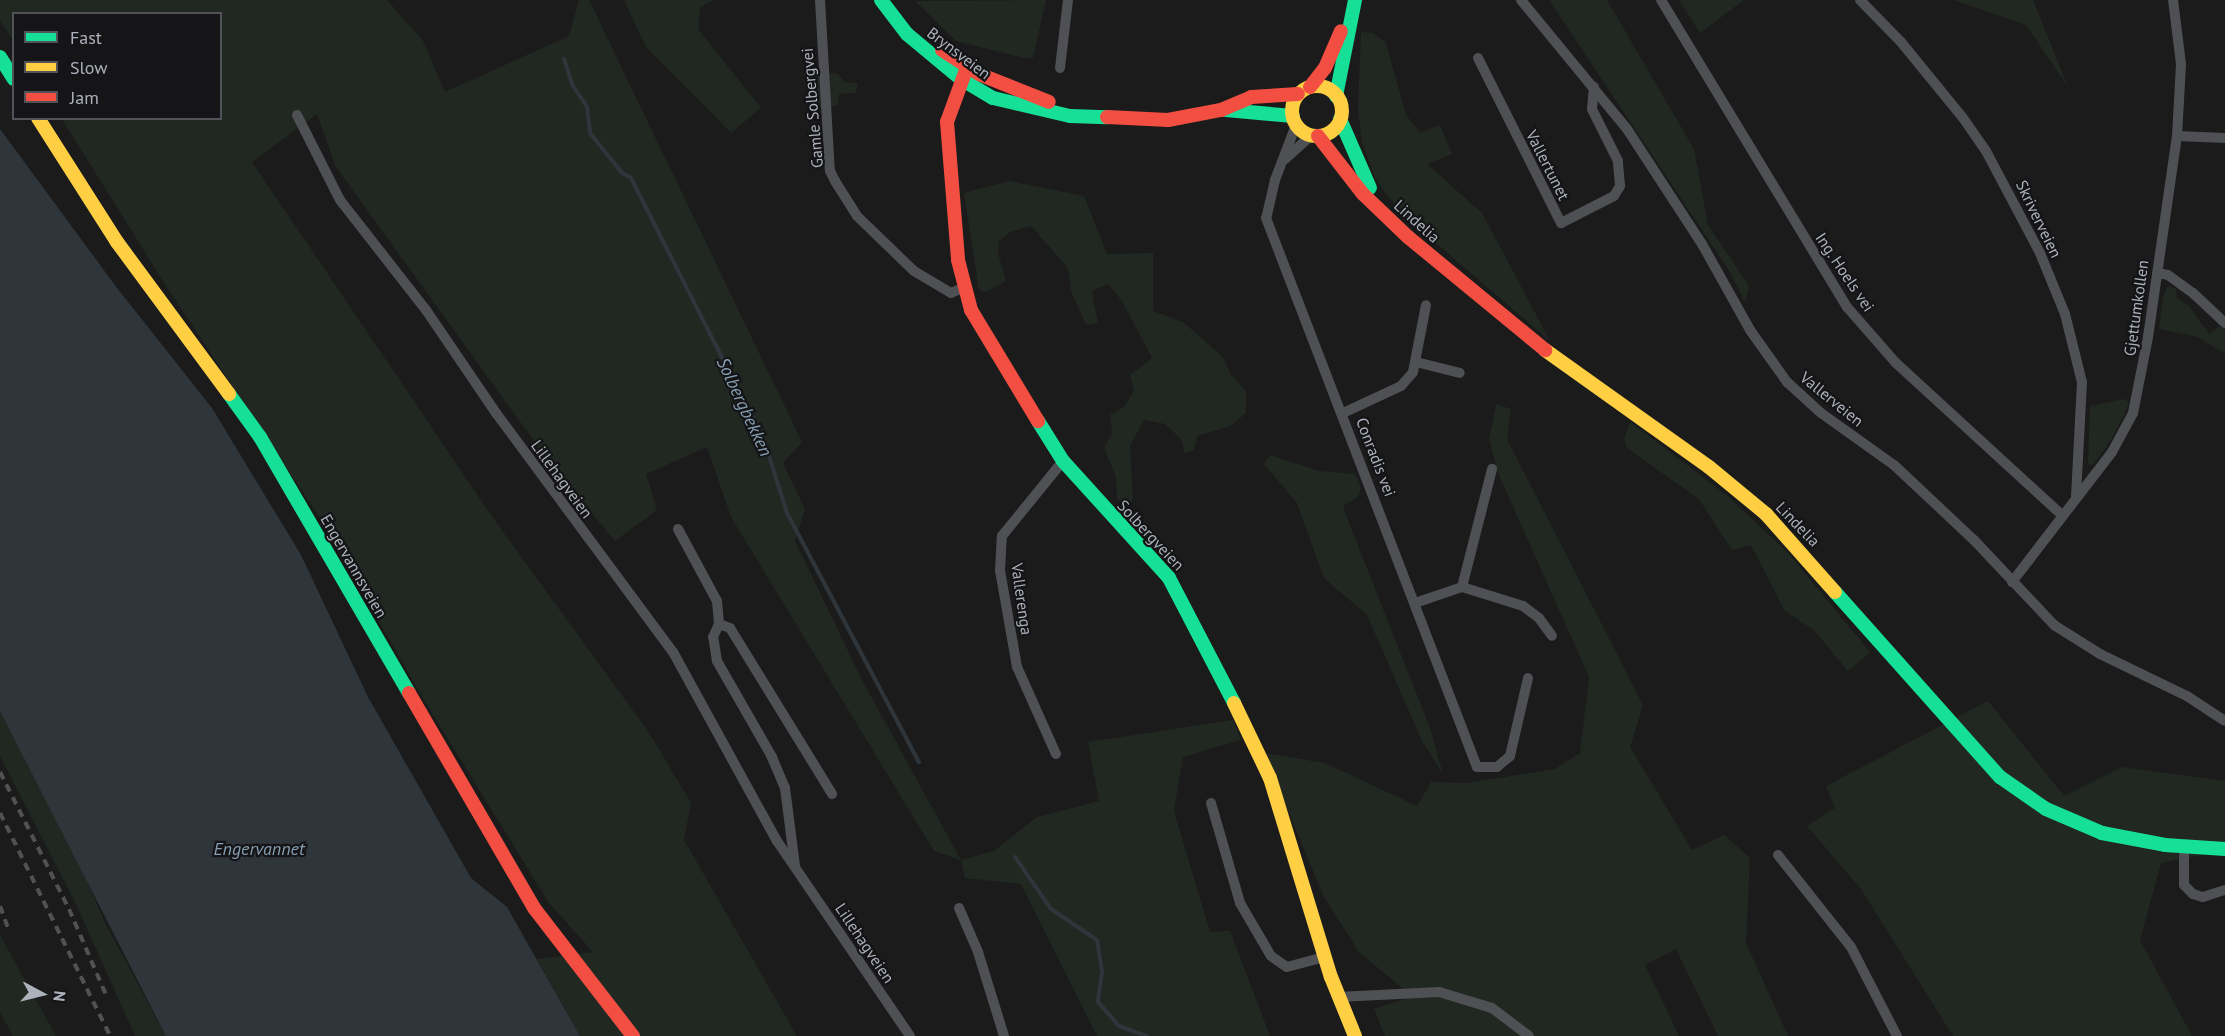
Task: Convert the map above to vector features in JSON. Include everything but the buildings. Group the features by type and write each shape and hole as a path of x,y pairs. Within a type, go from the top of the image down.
{"main road":[{"name":"Brynsveien","path":"881,0 895,15 964,73 1085,115 1160,121 1221,110 1266,111 1295,121"},
{"path":"1351,15 1325,69 1304,91 1295,121 1315,136 1332,131 1340,119 1336,96 1355,0"},
{"path":"0,57 12,76"},
{"name":"Solbergveien","path":"964,73 946,129 952,221 963,288 983,330 1063,461 1169,578 1197,626 1270,778 1338,997 1355,1036"},
{"path":"1304,91 1324,87 1336,96"},
{"name":"Brynsveien","path":"1221,110 1251,97 1304,91"},
{"name":"Lindelia","path":"1340,119 1379,207"},
{"name":"Engervannsveien","path":"39,120 117,242 260,437 534,908 633,1036"},
{"name":"Lindelia","path":"1315,136 1363,194 1537,344 1709,467 1759,508 1817,568 2000,777 2046,809 2102,833 2184,847 2225,849"}],"street":[{"name":"Gamle Solbergvei","path":"820,0 830,171 857,216 914,271 951,292 963,288"},
{"path":"1060,68 1068,0"},
{"name":"Ing. Hoels vei","path":"1661,0 1848,307 1896,363 2061,514"},
{"name":"Skriverveien","path":"1860,0 1901,42 1963,118 1986,151 2040,253 2065,314 2082,382 2076,496"},
{"name":"Gjettumkollen","path":"2012,582 2061,514 2112,452 2133,413 2177,136 2181,64 2173,0"},
{"name":"Vallerveien","path":"1524,2 1634,139 1699,239 1761,348 1787,382 1821,413 1894,465 1974,540 2029,603 2074,640 2187,696 2225,721"},
{"name":"Vallertunet","path":"1478,58 1561,223 1614,196 1620,186 1618,161 1592,109 1594,87"},
{"name":"Lillehagveien","path":"297,115 340,200 426,309 509,432 673,652 761,816 910,1036"},
{"name":"Conradis vei","path":"1295,121 1285,159 1275,180 1266,218 1416,603 1476,767 1497,767 1510,756 1528,678"},
{"name":"Conradis vei","path":"1285,159 1315,136"},
{"path":"2177,136 2225,138"},
{"path":"2157,273 2168,275 2193,292 2225,323"},
{"path":"1343,413 1401,386 1413,372 1426,305"},
{"path":"1416,362 1460,373"},
{"name":"Vallerenga","path":"1056,754 1017,667 1000,571 1002,536 1063,461"},
{"path":"1462,587 1492,469"},
{"name":"Lillehagveien","path":"678,528 717,601 719,624 713,637 717,662 772,757 785,788 795,866"},
{"path":"1416,603 1462,587 1523,606 1539,618 1552,636"},
{"path":"719,624 730,628 832,794"},
{"path":"1211,803 1240,903 1271,956 1287,967 1325,957"},
{"path":"2184,847 2184,885 2193,894 2203,897 2225,890"},
{"path":"1778,855 1851,947 1897,1036"},
{"path":"959,908 978,952 1004,1036"},
{"path":"1338,997 1439,992 1492,1008 1529,1036"}],"shaded area":[{"path":"0,0 387,0 423,41 445,92 569,36 579,0 589,0 802,442 783,463 805,509 795,541 862,680 961,860 934,851 731,517 707,447 646,474 657,510 615,541 550,463 336,167 317,114 252,162 493,518 650,734 691,803 684,840 797,1036 580,1036 537,959 593,952 549,903 427,705 318,515 166,286 63,120 222,120 222,12 12,12 12,39 0,21"},
{"path":"624,0 715,0 700,7 698,29 761,108 731,133 646,47"},
{"path":"1046,0 1033,58 1024,58 956,41 915,1"},
{"path":"1549,0 1607,0 1694,149 1708,225 1749,286 1745,302 1728,269"},
{"path":"1679,0 1744,0 1700,33"},
{"path":"1954,0 2033,0 2068,87 2026,25"},
{"path":"1361,32 1373,33 1386,43 1406,115 1420,133 1440,125 1452,154 1427,164 1482,213 1550,341 1401,213 1375,178 1362,142 1358,110"},
{"path":"814,71 838,74 844,82 858,83 856,93 839,94 838,105 814,110 804,81"},
{"path":"1009,181 1084,196 1107,254 1153,253 1153,311 1183,322 1223,357 1231,375 1246,391 1246,413 1231,426 1197,436 1194,450 1185,453 1181,439 1165,424 1144,420 1130,446 1133,500 1128,507 1117,498 1116,477 1104,448 1112,433 1110,415 1124,407 1134,391 1130,375 1152,358 1122,301 1108,284 1092,291 1098,323 1086,325 1071,291 1068,268 1031,226 1010,232 999,241 998,253 1006,281 985,292 979,290 964,193"},
{"path":"2168,286 2176,289 2177,298 2189,306 2209,334 2220,326 2225,330 2225,354 2198,337 2159,329 2163,297"},
{"path":"2125,399 2129,402 2126,411 2111,440 2093,465 2088,464 2090,406"},
{"path":"1496,404 1511,409 1507,439 1643,705 1630,747 1692,850 1724,835 1750,858 1746,943 1788,1036 1718,1036 1676,949 1645,965 1679,1036 1385,1036 1374,1009 1405,999 1402,988 1359,952 1323,895 1264,753 1325,763 1417,806 1431,782 1467,783 1555,769 1580,753 1589,677 1498,473 1489,439"},
{"path":"1630,422 1728,496 1789,554 1870,652 1848,671 1814,630 1785,611 1751,545 1732,550 1699,499 1627,448 1624,439"},
{"path":"1270,455 1319,471 1355,474 1361,488 1357,498 1344,505 1344,510 1430,728 1443,774 1422,741 1367,615 1324,578 1297,503 1264,464"},
{"path":"1988,701 2064,796 2122,767 2225,781 2225,850 2161,863 2140,940 2192,1036 1953,1036 1861,889 1807,826 1835,808 1826,786"},
{"path":"0,711 83,872 106,925 166,1036 135,1036 77,906 0,756"},
{"path":"1233,720 1241,740 1183,757 1174,811 1210,932 1230,931 1270,1036 1097,1036 1021,884 965,878 961,860 994,851 1037,817 1099,801 1088,742"},
{"path":"0,935 56,1036 13,1036 0,1012"}],"water":[{"name":"Engervannet","path":"0,129 117,288 212,408 301,555 368,697 471,878 507,907 580,1036 166,1036 0,711"}],"waterway":[{"name":"Solbergbekken","path":"564,59 573,86 587,107 590,133 622,173 631,178 764,440 787,513 919,762"},
{"name":"Solbergbekken","path":"1015,857 1051,909 1097,940 1102,972 1098,1002 1119,1026 1147,1036"}],"railway":[{"path":"0,772 69,909 106,995"},
{"path":"0,813 110,1036"},
{"path":"0,906 8,928"}],"traffic: fast":[{"path":"881,0 907,34 961,79 993,98 1070,116 1107,117"},
{"path":"1336,96 1355,0"},
{"path":"0,57 12,76"},
{"path":"1226,110 1293,116"},
{"path":"1340,119 1370,188"},
{"path":"229,394 260,437 409,693"},
{"path":"1038,421 1063,461 1169,578 1234,703"},
{"path":"1835,592 2000,777 2046,809 2102,833 2165,845 2225,849"}],"traffic: slow":[{"path":"1317,86 1331,90 1338,97 1342,111 1338,125 1331,132 1317,136 1303,132 1296,125 1292,111 1296,97 1303,90 1317,86"},
{"path":"39,120 117,242 229,394"},
{"path":"1545,350 1709,467 1766,514 1835,592"},
{"path":"1234,703 1270,778 1331,977 1355,1036"}],"traffic: jam":[{"path":"1310,87 1325,68 1341,31"},
{"path":"942,50 979,74 1049,102"},
{"path":"966,70 947,122 958,260 971,310 1038,421"},
{"path":"1107,117 1168,120 1221,110 1251,97 1298,94"},
{"path":"1318,136 1363,194 1408,237 1545,350"},
{"path":"409,693 534,908 633,1036"}]}
